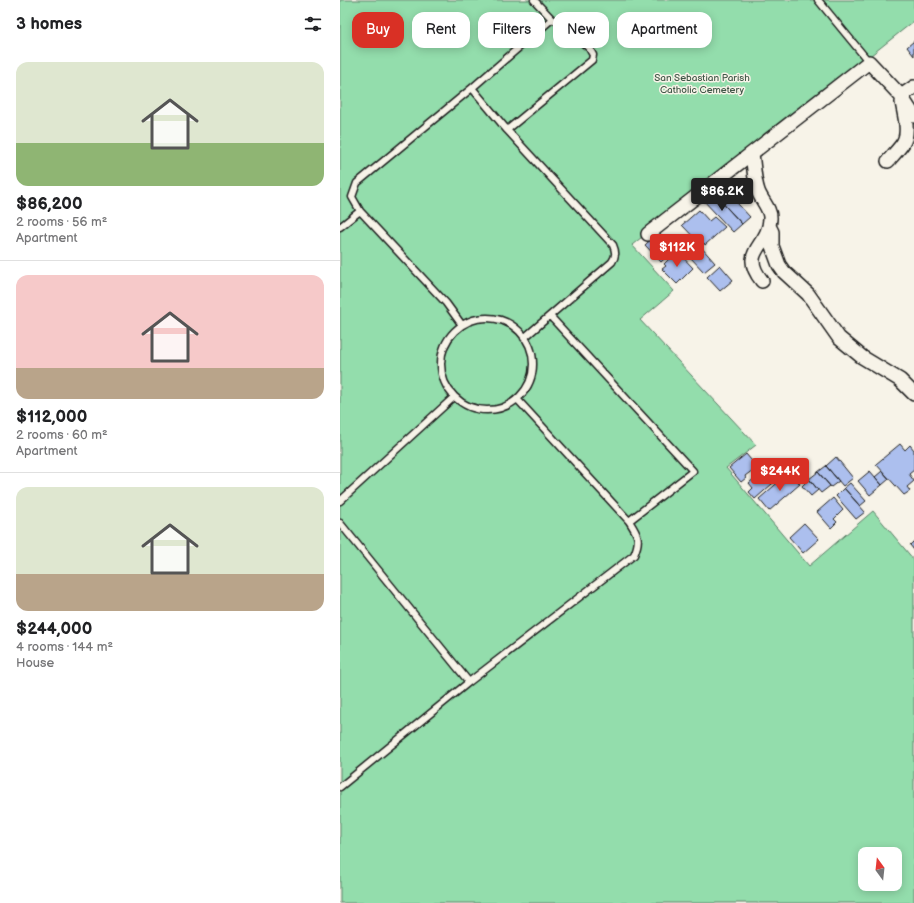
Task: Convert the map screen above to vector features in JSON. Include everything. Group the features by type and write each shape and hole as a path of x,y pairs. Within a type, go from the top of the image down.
{"street":[{"path":"648,234 869,62 901,96 914,116"},
{"path":"901,96 914,87"},
{"path":"888,160 903,142 906,134 905,117 901,96"},
{"path":"752,154 757,191 769,212 770,218 769,226 753,259 752,267 762,281"},
{"path":"769,226 772,232 772,246 779,265 784,272 808,294 843,343 862,357 900,380 914,394"}],"lane":[{"path":"507,130 592,60 593,55 590,48 560,22 552,19 534,0"},
{"path":"818,0 869,62"},
{"path":"462,326 446,303 360,210 352,197 357,183 472,88 552,19"},
{"path":"472,88 507,130 616,250 615,257 612,262 524,338"},
{"path":"340,227 360,210"},
{"path":"550,316 693,471 630,521"},
{"path":"489,319 502,321 515,328 524,338 531,350 533,363 531,377 526,389 517,399 505,406 492,410 478,410 465,405 454,397 446,386 442,373 441,359 444,346 452,334 462,326 475,320 489,319"},
{"path":"340,501 454,397"},
{"path":"340,788 469,682 634,555 638,547 639,539 630,521 517,399"},
{"path":"340,523 469,682"}],"green space":[{"name":"San Sebastian Parish Catholic Cemetery","path":"340,0 914,0 914,21 632,245 674,291 640,320 756,445 726,468 809,566 873,511 914,560 914,903 340,903"}],"building":[{"path":"914,41 914,56 907,47"},
{"path":"711,191 742,224 733,232 702,199"},
{"path":"727,192 750,217 742,224 719,199"},
{"path":"699,210 709,221 714,217 725,227 705,245 704,243 701,245 682,225"},
{"path":"657,234 673,251 661,262 645,245"},
{"path":"701,247 715,263 704,272 690,257"},
{"path":"677,251 693,268 677,284 662,269 666,266 664,264"},
{"path":"720,265 733,280 720,291 707,277"},
{"path":"900,444 905,450 910,445 914,450 914,470 909,474 914,481 907,487 910,491 904,495 876,464"},
{"path":"746,454 757,467 745,476 746,478 741,482 729,468"},
{"path":"836,457 853,478 843,486 826,466"},
{"path":"774,463 784,474 778,479 769,468"},
{"path":"826,466 839,481 831,487 818,472"},
{"path":"769,468 778,479 772,484 763,473"},
{"path":"870,471 882,485 870,495 858,481"},
{"path":"882,471 889,479 882,485 875,477"},
{"path":"762,472 772,484 755,499 749,492 753,488 749,483"},
{"path":"790,472 800,484 769,511 759,499"},
{"path":"818,472 830,486 821,493 809,479"},
{"path":"809,479 818,490 811,496 802,486"},
{"path":"850,483 866,501 860,506 844,488"},
{"path":"844,488 865,512 856,519 836,496"},
{"path":"833,498 843,510 834,519 837,522 831,528 817,512"},
{"path":"804,523 819,539 803,553 789,537"},
{"path":"914,541 914,550 910,545"}]}
